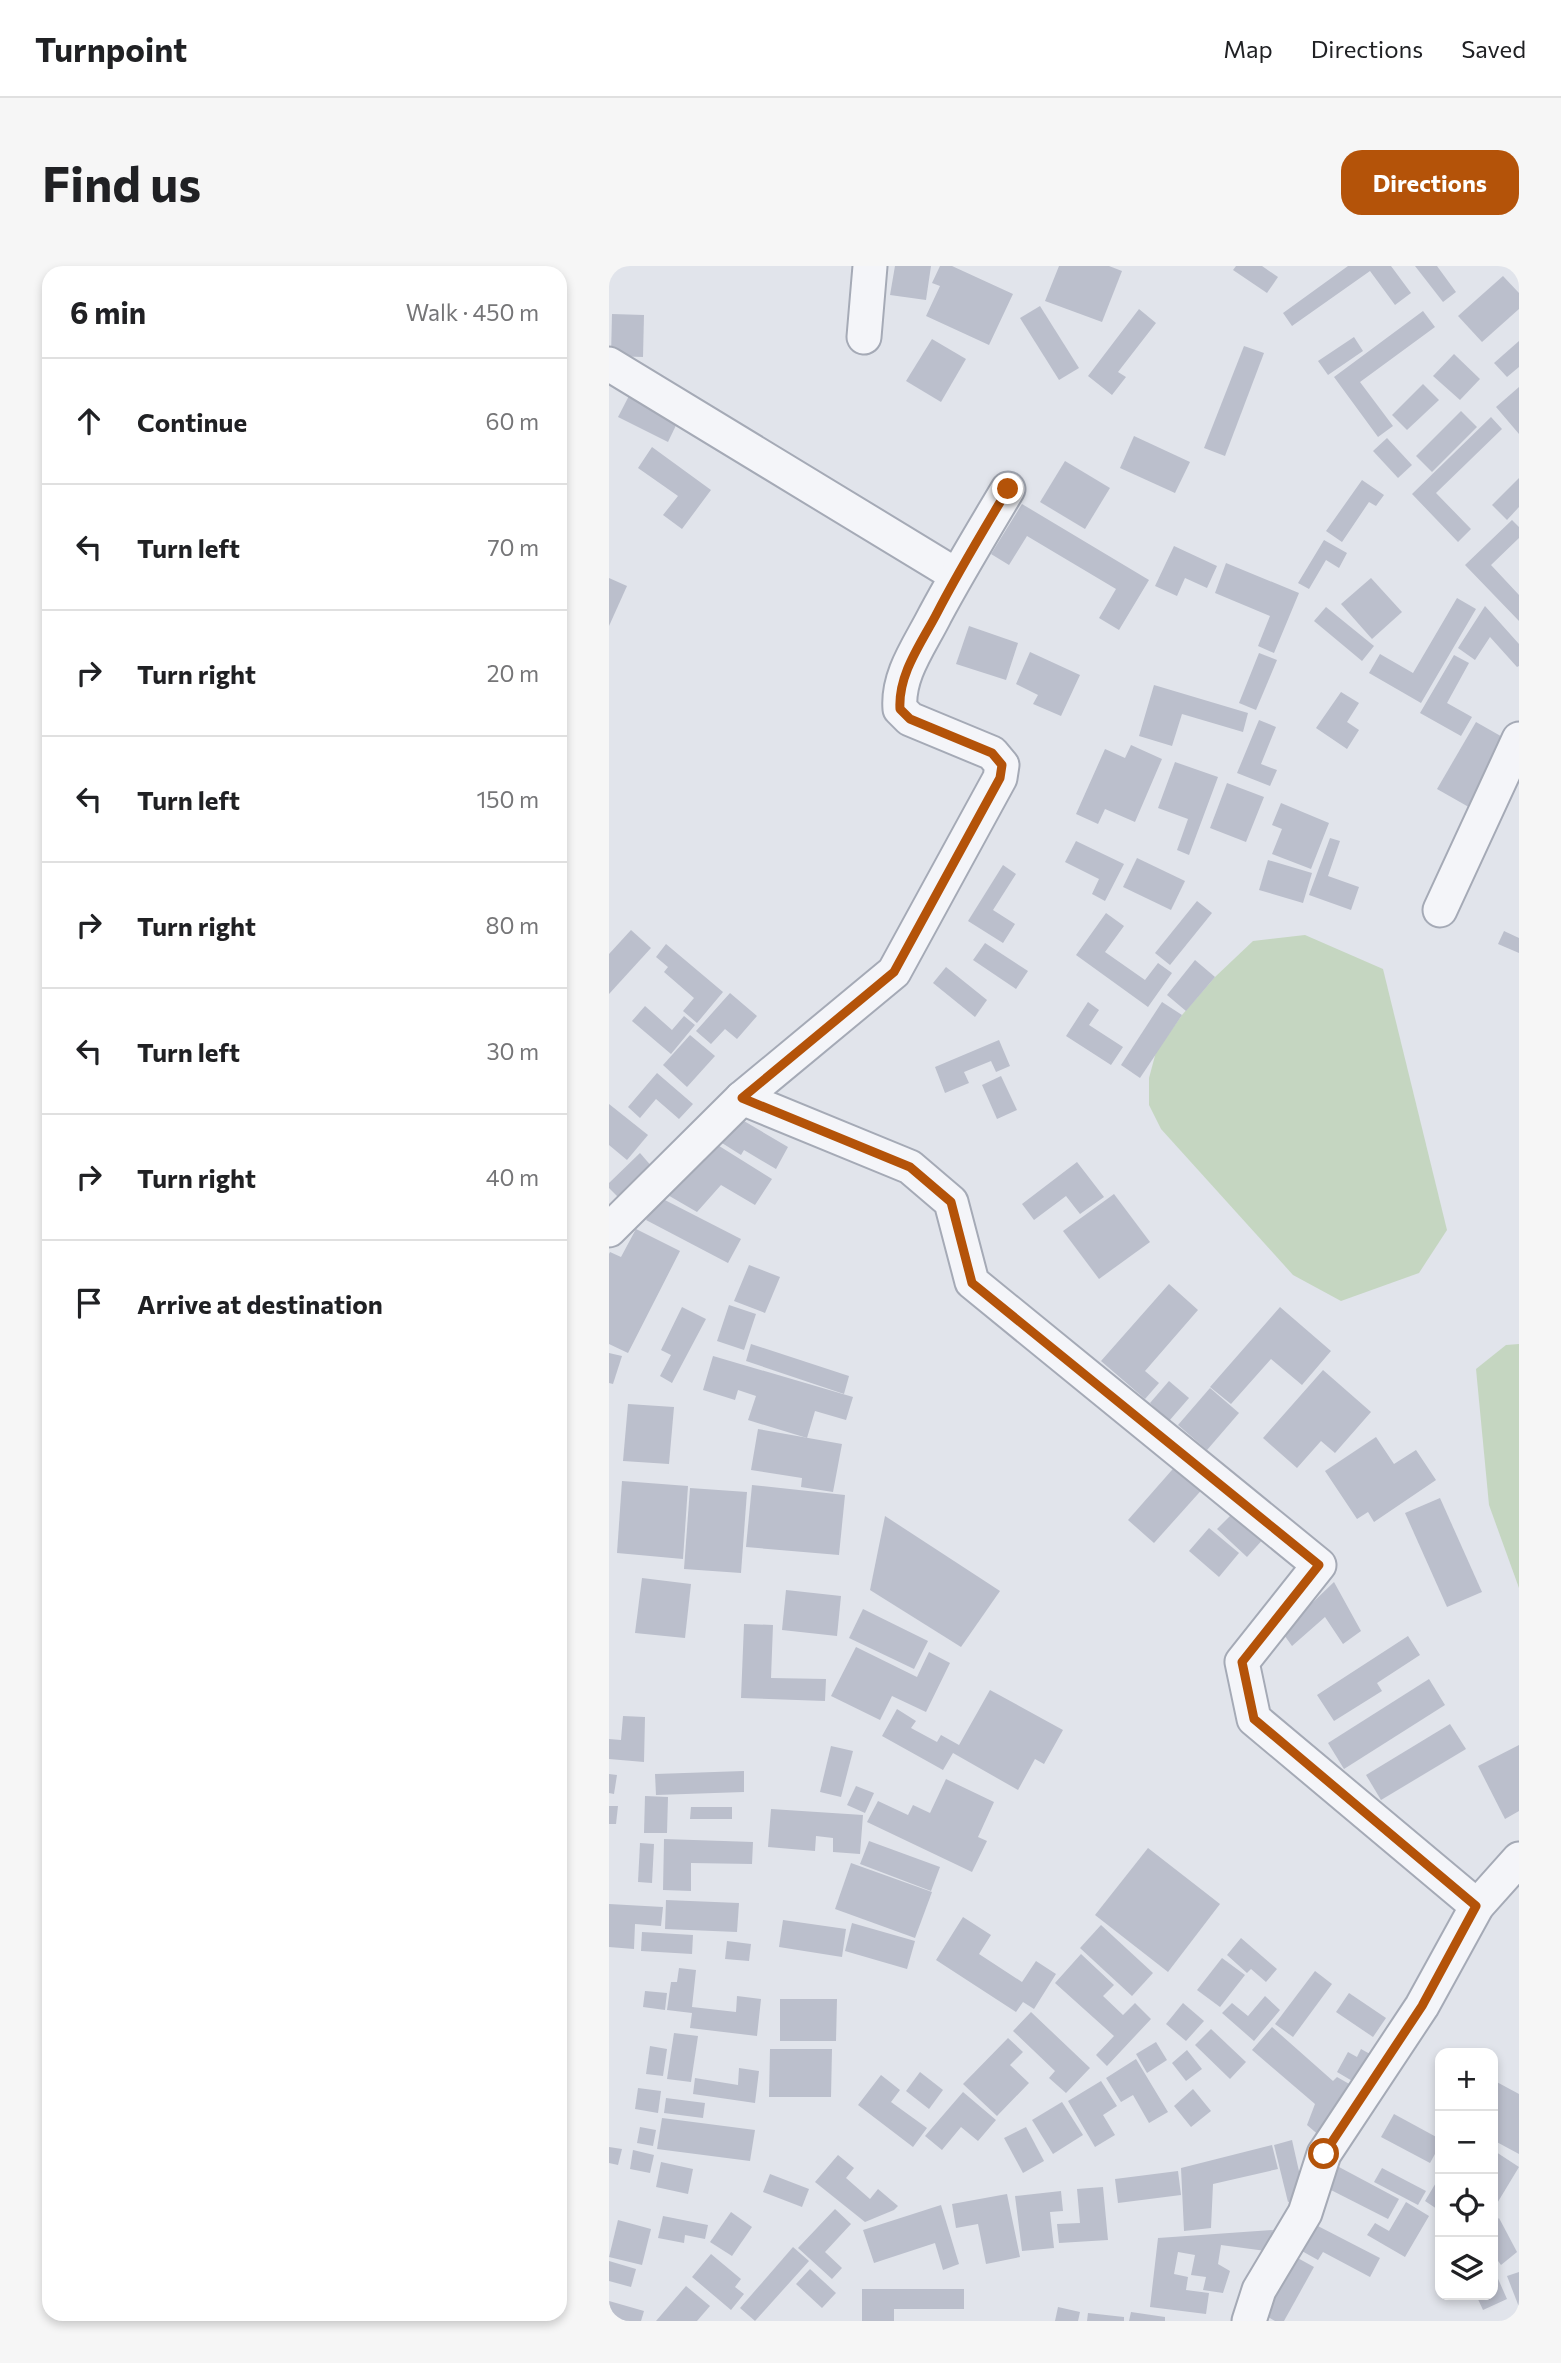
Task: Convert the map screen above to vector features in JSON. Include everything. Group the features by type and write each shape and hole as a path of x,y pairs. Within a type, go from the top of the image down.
{"street":[{"path":"865,337 870,266"},
{"path":"609,364 956,575"},
{"path":"609,1230 742,1098 894,972 1000,778 1002,765 992,753 910,719 900,709 899,696 908,666 956,575 1008,489"},
{"path":"1440,910 1519,739"},
{"path":"742,1098 910,1167 951,1202 972,1283 1319,1565 1242,1662 1254,1719 1476,1906"},
{"path":"1249,2321 1259,2290 1305,2213 1324,2154 1422,2006 1476,1906 1519,1859"}],"green space":[{"path":"1305,935 1383,969 1447,1230 1419,1273 1341,1301 1293,1275 1161,1129 1149,1105 1149,1078 1156,1052 1182,1015 1215,977 1253,941"},
{"path":"1519,1344 1519,1588 1489,1505 1476,1369 1506,1345"}],"building":[{"path":"895,266 931,266 926,300 890,295"},
{"path":"940,266 952,266 1013,294 989,345 926,316 940,286 932,283"},
{"path":"1059,266 1109,266 1122,271 1102,322 1045,301"},
{"path":"1236,266 1262,266 1278,277 1267,293 1233,270"},
{"path":"1348,266 1391,266 1411,293 1395,305 1370,271 1292,326 1283,313"},
{"path":"1415,266 1437,266 1456,292 1443,302"},
{"path":"1503,276 1519,293 1519,309 1482,342 1458,316"},
{"path":"1040,306 1079,368 1059,380 1020,318"},
{"path":"1139,309 1156,323 1118,372 1126,377 1112,395 1088,376"},
{"path":"1423,311 1435,327 1360,382 1393,426 1378,437 1334,377"},
{"path":"612,314 644,315 643,357 611,356"},
{"path":"1354,337 1363,351 1328,375 1318,361"},
{"path":"932,339 966,359 941,402 906,381"},
{"path":"1519,341 1519,367 1507,377 1494,363"},
{"path":"1244,346 1264,353 1225,456 1204,448"},
{"path":"1454,354 1480,379 1460,400 1433,376"},
{"path":"1423,384 1439,400 1407,430 1392,415"},
{"path":"1519,387 1519,434 1496,407"},
{"path":"631,392 680,417 668,442 618,417"},
{"path":"1461,411 1477,427 1432,472 1416,456"},
{"path":"1491,417 1502,429 1436,493 1471,529 1458,542 1412,494"},
{"path":"1134,436 1190,462 1175,493 1120,468"},
{"path":"1387,438 1412,465 1398,478 1373,451"},
{"path":"652,447 711,490 682,529 663,515 678,496 638,468"},
{"path":"1065,461 1110,488 1085,529 1040,502"},
{"path":"1519,478 1519,507 1507,520 1492,505"},
{"path":"1362,480 1384,495 1376,506 1369,502 1342,542 1326,531"},
{"path":"1022,504 1149,580 1119,630 1099,618 1116,589 1027,536 1009,565 991,554"},
{"path":"1512,520 1519,527 1519,538 1491,565 1519,595 1519,621 1465,565"},
{"path":"1324,540 1347,553 1339,568 1326,560 1309,589 1298,583"},
{"path":"1174,546 1217,566 1207,588 1185,578 1177,596 1155,586"},
{"path":"1226,563 1299,593 1274,653 1258,646 1270,616 1215,593"},
{"path":"609,578 627,586 609,626"},
{"path":"1371,578 1402,612 1372,639 1341,604"},
{"path":"1457,598 1476,609 1421,703 1369,673 1380,654 1413,673"},
{"path":"1485,606 1519,644 1519,666 1517,667 1490,637 1475,660 1458,648"},
{"path":"1326,607 1374,646 1362,661 1314,621"},
{"path":"969,626 1018,643 1006,680 956,664"},
{"path":"1030,652 1080,675 1061,716 1033,704 1038,695 1016,684"},
{"path":"1259,653 1277,660 1256,710 1239,703"},
{"path":"1454,655 1469,663 1447,703 1472,717 1461,736 1420,713"},
{"path":"1154,685 1248,713 1243,732 1182,714 1172,746 1139,736"},
{"path":"1341,692 1359,703 1347,722 1359,730 1347,749 1316,728"},
{"path":"1259,720 1276,727 1261,764 1277,770 1270,786 1237,773"},
{"path":"1476,722 1513,743 1474,810 1437,789"},
{"path":"1131,745 1162,759 1135,822 1105,809 1098,824 1076,814 1105,749 1125,758"},
{"path":"1175,762 1218,777 1189,855 1177,850 1188,819 1158,808"},
{"path":"1227,783 1264,797 1246,842 1210,828"},
{"path":"1281,803 1329,823 1311,869 1272,854 1282,829 1272,825"},
{"path":"1330,838 1340,841 1328,876 1359,887 1351,910 1309,895"},
{"path":"1076,841 1124,864 1105,901 1092,894 1099,879 1065,862"},
{"path":"1137,858 1185,881 1171,910 1123,887"},
{"path":"1268,860 1312,873 1303,903 1259,890"},
{"path":"1003,865 1016,874 993,910 1015,924 1003,943 968,921"},
{"path":"1197,901 1212,913 1170,965 1155,953"},
{"path":"1106,913 1124,926 1105,952 1145,980 1158,963 1172,973 1148,1007 1076,955"},
{"path":"631,930 651,948 609,994 609,954"},
{"path":"1504,931 1519,938 1519,953 1498,944"},
{"path":"985,943 1028,971 1016,989 973,960"},
{"path":"666,944 723,992 697,1023 683,1011 694,998 664,972 668,967 656,957"},
{"path":"1195,960 1215,977 1186,1011 1167,995"},
{"path":"946,967 987,1000 975,1017 933,983"},
{"path":"730,993 757,1016 737,1039 725,1029 711,1044 696,1031"},
{"path":"1088,1002 1099,1010 1089,1025 1123,1047 1111,1065 1066,1036"},
{"path":"1162,1002 1182,1015 1140,1078 1121,1065"},
{"path":"645,1006 672,1030 684,1016 695,1025 671,1054 632,1021"},
{"path":"690,1035 715,1056 687,1087 663,1065"},
{"path":"999,1040 1010,1066 996,1072 991,1061 964,1072 969,1083 945,1093 935,1067"},
{"path":"657,1073 693,1104 679,1119 656,1099 640,1118 628,1107"},
{"path":"1001,1076 1017,1110 997,1119 982,1085"},
{"path":"609,1104 648,1135 627,1160 609,1145"},
{"path":"744,1121 788,1147 776,1169 744,1150 741,1155 722,1143"},
{"path":"716,1144 772,1179 755,1205 721,1185 697,1212 666,1194"},
{"path":"640,1153 653,1168 620,1199 609,1188 609,1183"},
{"path":"1077,1162 1104,1197 1080,1214 1066,1196 1034,1220 1022,1204"},
{"path":"1114,1194 1150,1242 1099,1279 1063,1231"},
{"path":"659,1197 741,1239 728,1263 646,1220"},
{"path":"636,1229 680,1251 628,1353 609,1344 609,1254 610,1252 621,1257"},
{"path":"749,1265 780,1277 765,1313 734,1301"},
{"path":"1169,1284 1198,1310 1145,1371 1159,1383 1145,1399 1101,1361"},
{"path":"729,1305 756,1314 744,1350 717,1341"},
{"path":"682,1307 706,1319 672,1383 660,1376 671,1355 661,1350"},
{"path":"1280,1307 1331,1351 1302,1385 1271,1359 1231,1404 1210,1387"},
{"path":"751,1344 849,1376 844,1394 746,1361"},
{"path":"609,1353 622,1356 613,1384 609,1383"},
{"path":"713,1356 853,1397 846,1420 815,1411 807,1438 748,1420 756,1396 738,1390 735,1400 703,1390"},
{"path":"1323,1370 1371,1412 1335,1453 1321,1441 1297,1468 1263,1438"},
{"path":"1169,1381 1189,1398 1169,1421 1150,1403"},
{"path":"1210,1388 1239,1413 1207,1450 1178,1425"},
{"path":"628,1404 674,1407 669,1464 623,1461"},
{"path":"758,1429 842,1444 833,1492 801,1487 802,1478 751,1470"},
{"path":"1376,1437 1394,1464 1416,1450 1436,1480 1374,1522 1368,1512 1357,1519 1325,1471"},
{"path":"1179,1462 1206,1485 1154,1543 1128,1520"},
{"path":"622,1481 688,1486 683,1559 617,1553"},
{"path":"752,1485 845,1495 839,1555 746,1547"},
{"path":"690,1488 747,1492 741,1573 684,1569"},
{"path":"1440,1498 1482,1592 1447,1607 1405,1513"},
{"path":"1236,1510 1265,1537 1247,1557 1217,1529"},
{"path":"885,1516 1000,1591 961,1647 870,1590"},
{"path":"1209,1528 1239,1553 1219,1577 1189,1551"},
{"path":"642,1578 691,1584 685,1638 635,1633"},
{"path":"1334,1582 1361,1631 1343,1644 1325,1617 1292,1646 1282,1632"},
{"path":"786,1590 841,1596 837,1636 782,1630"},
{"path":"863,1609 928,1641 914,1669 849,1638"},
{"path":"744,1624 773,1625 771,1678 826,1679 825,1701 741,1698"},
{"path":"1408,1636 1420,1655 1377,1683 1382,1691 1334,1721 1317,1695"},
{"path":"856,1647 917,1677 929,1652 950,1663 926,1712 892,1696 880,1720 831,1696"},
{"path":"1429,1679 1445,1705 1344,1769 1328,1743"},
{"path":"990,1690 1063,1730 1044,1764 1035,1759 1018,1790 953,1753 943,1770 882,1736 897,1709 916,1721 911,1728 937,1742 941,1735 959,1745"},
{"path":"623,1716 645,1717 644,1762 609,1759 609,1739 621,1740"},
{"path":"1450,1724 1466,1749 1381,1800 1366,1775"},
{"path":"1519,1745 1519,1811 1505,1819 1478,1766"},
{"path":"831,1746 853,1751 841,1797 820,1792"},
{"path":"744,1771 744,1792 656,1795 655,1774"},
{"path":"609,1774 617,1775 614,1794 609,1793"},
{"path":"946,1779 994,1802 978,1837 987,1841 972,1872 867,1822 878,1801 908,1815 913,1805 930,1813"},
{"path":"856,1786 874,1793 865,1813 847,1805"},
{"path":"645,1796 668,1797 667,1833 644,1833"},
{"path":"609,1806 618,1806 616,1824 609,1824"},
{"path":"691,1807 732,1807 732,1819 690,1819"},
{"path":"771,1809 863,1815 860,1854 833,1852 833,1838 816,1836 815,1851 768,1847"},
{"path":"664,1839 753,1842 752,1864 691,1863 691,1891 663,1890"},
{"path":"869,1841 940,1867 931,1891 860,1864"},
{"path":"640,1843 654,1844 652,1883 638,1882"},
{"path":"1148,1848 1220,1904 1168,1972 1095,1915"},
{"path":"851,1863 932,1892 915,1938 835,1909"},
{"path":"666,1900 739,1903 737,1932 665,1929"},
{"path":"609,1904 663,1907 661,1926 635,1924 634,1949 609,1947"},
{"path":"963,1917 991,1935 979,1954 1022,1982 1036,1961 1056,1974 1034,2009 1023,2002 1016,2012 936,1960"},
{"path":"783,1920 846,1929 842,1957 779,1947"},
{"path":"852,1923 915,1941 907,1969 845,1951"},
{"path":"1101,1925 1153,1973 1132,1996 1080,1948"},
{"path":"642,1932 693,1935 692,1954 641,1951"},
{"path":"1241,1938 1277,1969 1266,1982 1251,1969 1247,1973 1227,1955"},
{"path":"727,1941 751,1944 749,1961 725,1959"},
{"path":"1081,1954 1114,1985 1103,1996 1123,2015 1135,2003 1151,2019 1107,2066 1096,2055 1114,2036 1055,1983"},
{"path":"1222,1958 1245,1975 1220,2007 1197,1990"},
{"path":"679,1968 696,1970 692,2007 736,2012 737,1996 761,1999 757,2036 690,2028 692,2013 667,2010 671,1982 677,1982"},
{"path":"1315,1971 1332,1984 1293,2037 1275,2024"},
{"path":"645,1991 667,1993 665,2010 643,2007"},
{"path":"1349,1993 1386,2018 1373,2037 1336,2012"},
{"path":"1265,1996 1280,2010 1254,2041 1222,2013 1232,2003 1248,2016"},
{"path":"780,1999 837,1999 836,2041 780,2041"},
{"path":"1183,2003 1204,2021 1186,2041 1166,2024"},
{"path":"1031,2012 1090,2068 1066,2093 1049,2078 1055,2071 1013,2031"},
{"path":"1272,2027 1333,2081 1337,2077 1351,2085 1321,2137 1307,2125 1315,2104 1252,2050"},
{"path":"1211,2029 1246,2062 1230,2079 1195,2045"},
{"path":"674,2033 698,2036 691,2082 667,2079"},
{"path":"1008,2038 1023,2052 1010,2065 1029,2083 997,2116 963,2084"},
{"path":"1156,2042 1167,2060 1147,2073 1136,2054"},
{"path":"650,2046 667,2049 663,2076 646,2074"},
{"path":"770,2049 832,2049 831,2097 769,2097"},
{"path":"1361,2049 1370,2054 1354,2082 1337,2072 1348,2052 1357,2057"},
{"path":"1187,2050 1202,2069 1186,2081 1172,2063"},
{"path":"1136,2059 1168,2112 1149,2123 1133,2095 1121,2102 1106,2078"},
{"path":"739,2068 759,2071 755,2103 693,2094 695,2078 738,2085"},
{"path":"920,2072 943,2090 929,2109 906,2091"},
{"path":"881,2075 900,2090 891,2102 927,2128 913,2147 858,2105"},
{"path":"1101,2081 1117,2106 1103,2115 1115,2135 1095,2147 1068,2101"},
{"path":"1498,2083 1519,2094 1519,2154 1498,2143"},
{"path":"638,2088 661,2091 658,2113 635,2109"},
{"path":"1193,2089 1211,2111 1191,2127 1174,2106"},
{"path":"963,2092 996,2120 978,2141 961,2127 942,2150 925,2136"},
{"path":"666,2098 705,2103 703,2118 664,2113"},
{"path":"1062,2102 1083,2135 1053,2154 1032,2120"},
{"path":"1394,2114 1435,2136 1435,2154 1430,2163 1381,2137"},
{"path":"662,2118 755,2130 750,2161 657,2149"},
{"path":"640,2127 656,2130 653,2146 637,2143"},
{"path":"1026,2127 1044,2161 1023,2173 1004,2138"},
{"path":"1292,2140 1305,2198 1288,2202 1274,2145"},
{"path":"1272,2145 1278,2169 1213,2184 1211,2228 1184,2231 1181,2168"},
{"path":"609,2147 622,2149 618,2165 609,2163"},
{"path":"633,2150 654,2155 650,2173 630,2169"},
{"path":"1498,2153 1519,2167 1498,2202"},
{"path":"838,2155 854,2168 846,2178 870,2199 878,2189 898,2206 865,2222 815,2182"},
{"path":"661,2162 693,2169 688,2194 656,2187"},
{"path":"1339,2167 1399,2199 1388,2219 1327,2188"},
{"path":"1382,2168 1426,2191 1418,2205 1374,2182"},
{"path":"1178,2171 1181,2195 1118,2203 1115,2179"},
{"path":"770,2174 809,2189 802,2207 763,2192"},
{"path":"1435,2184 1435,2208 1425,2201"},
{"path":"1103,2187 1108,2240 1059,2243 1057,2224 1080,2223 1077,2189"},
{"path":"1061,2191 1063,2211 1050,2212 1054,2248 1022,2251 1015,2196"},
{"path":"1007,2194 1020,2257 986,2264 978,2224 956,2228 952,2204"},
{"path":"1406,2202 1429,2216 1405,2257 1367,2235 1375,2223 1389,2231"},
{"path":"941,2205 959,2264 943,2270 935,2243 874,2263 863,2230"},
{"path":"835,2209 851,2224 825,2252 842,2268 832,2279 798,2248"},
{"path":"731,2212 752,2227 732,2256 710,2242"},
{"path":"663,2216 708,2225 705,2239 685,2235 684,2243 658,2238"},
{"path":"1498,2219 1517,2252 1501,2265 1498,2261"},
{"path":"618,2220 651,2229 642,2265 609,2257"},
{"path":"1314,2224 1380,2258 1370,2277 1323,2252 1318,2260 1300,2250"},
{"path":"1273,2230 1266,2251 1221,2245 1218,2264 1230,2271 1223,2293 1203,2290 1206,2277 1191,2275 1195,2255 1178,2252 1174,2274 1188,2277 1186,2290 1209,2293 1206,2314 1150,2307 1158,2238"},
{"path":"793,2247 809,2261 755,2321 740,2308"},
{"path":"711,2254 741,2279 735,2287 744,2294 731,2310 692,2277"},
{"path":"1294,2256 1314,2267 1284,2321 1275,2321 1261,2313"},
{"path":"609,2261 636,2269 631,2287 609,2281"},
{"path":"810,2269 836,2293 822,2308 796,2284"},
{"path":"1519,2272 1519,2307 1507,2276"},
{"path":"1498,2279 1507,2299 1483,2310 1478,2300 1498,2300"},
{"path":"686,2286 710,2306 697,2321 656,2321"},
{"path":"862,2289 964,2289 964,2309 894,2309 894,2321 862,2321"},
{"path":"609,2301 644,2311 641,2321 609,2321"},
{"path":"1058,2307 1080,2312 1078,2321 1055,2321"},
{"path":"1131,2312 1165,2317 1165,2321 1129,2321"},
{"path":"1088,2313 1124,2317 1124,2321 1087,2321"}],"route":[{"path":"1008,489 956,575 908,666 899,696 900,709 910,719 992,753 1002,765 1000,778 894,972 742,1098 910,1167 951,1202 972,1283 1319,1565 1242,1662 1254,1719 1476,1906 1422,2006 1324,2154"}]}
